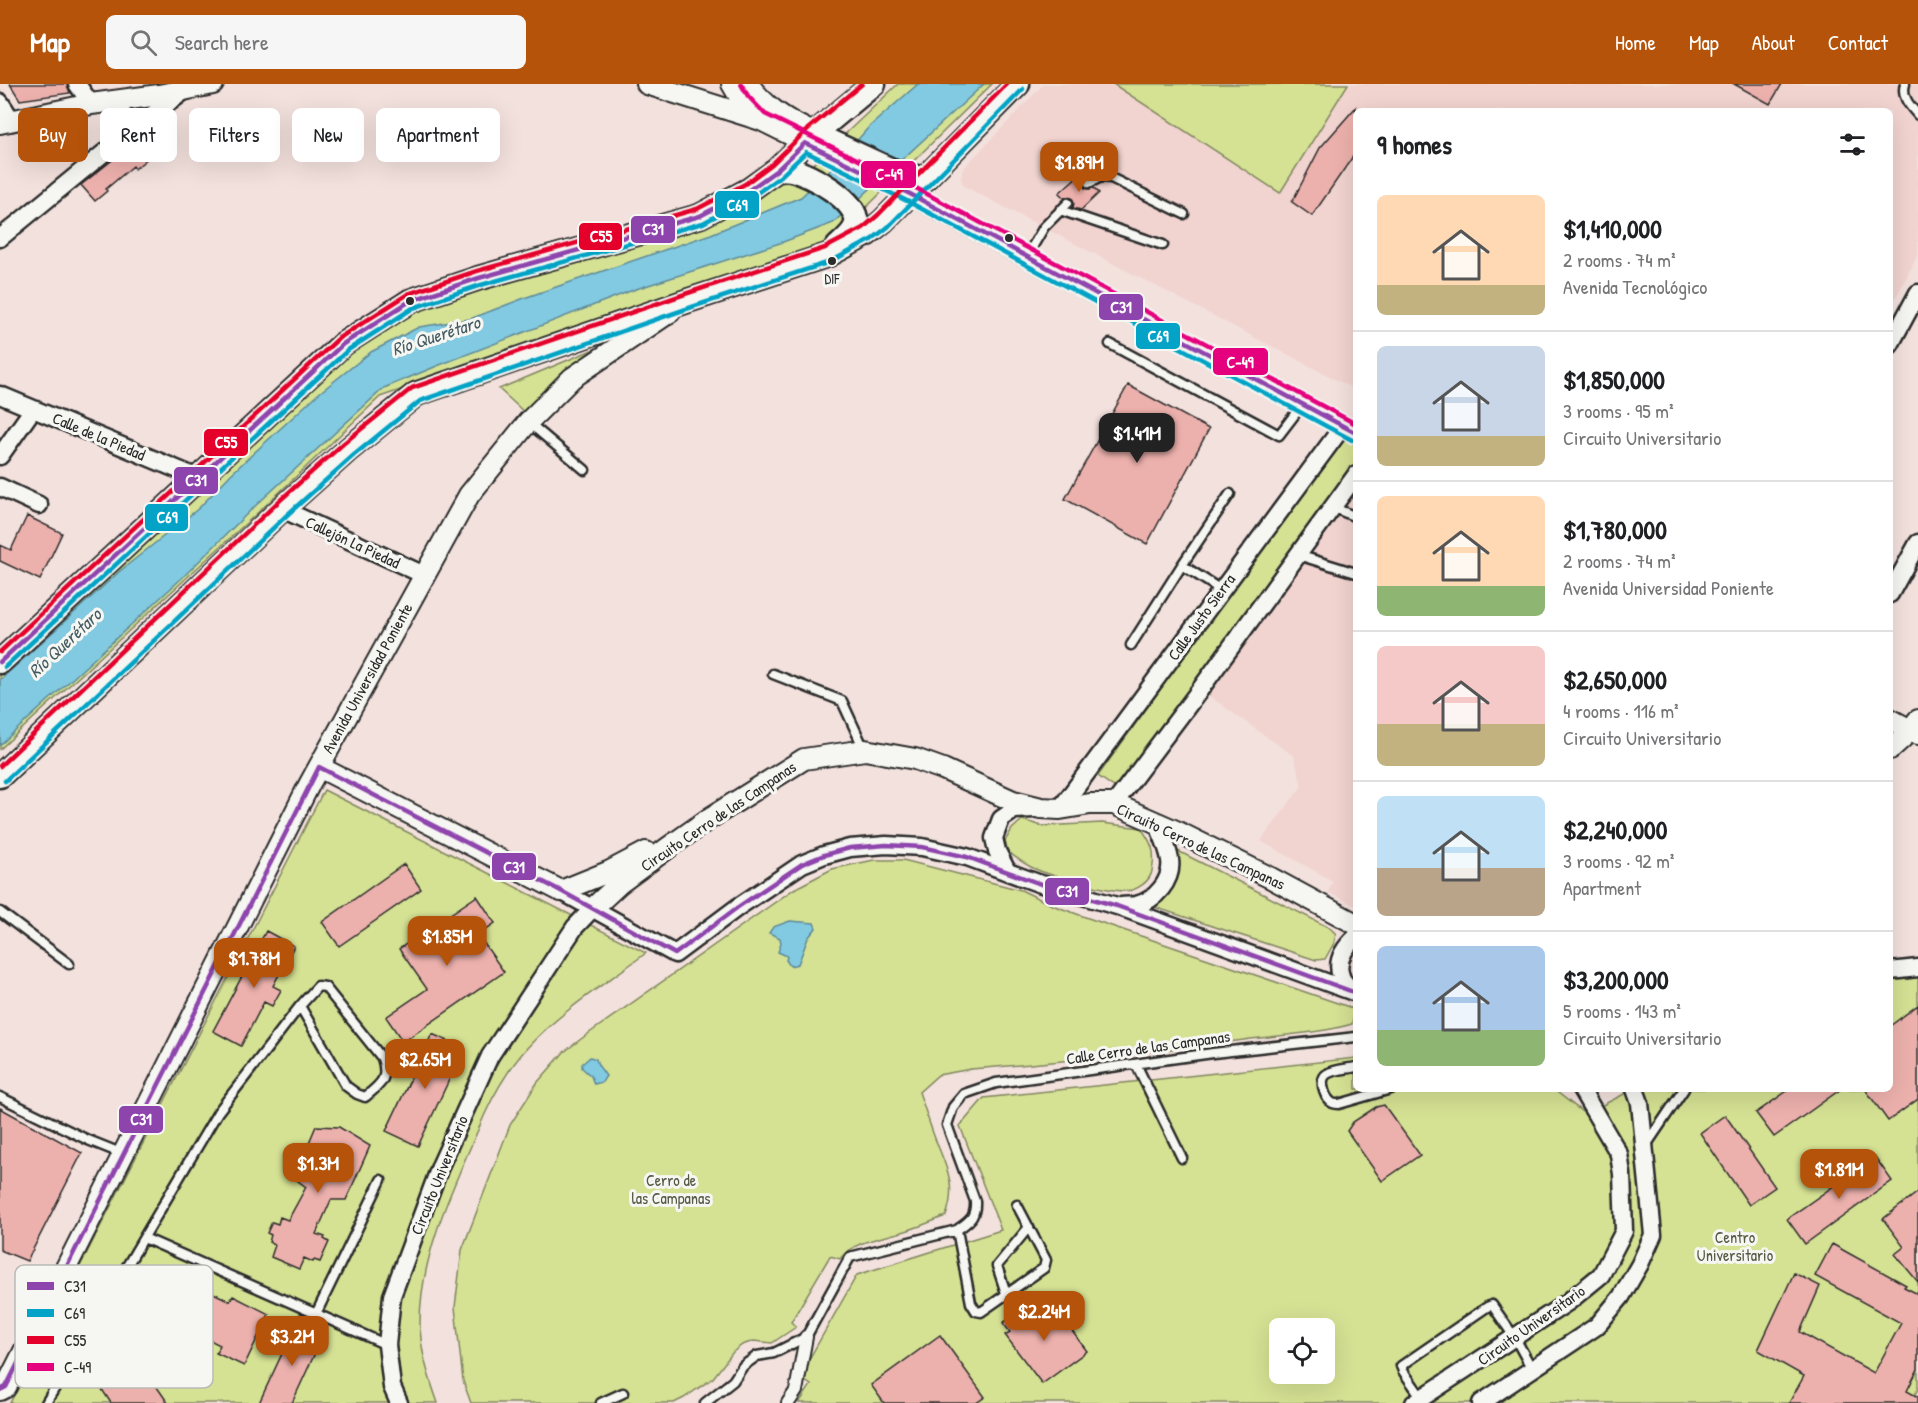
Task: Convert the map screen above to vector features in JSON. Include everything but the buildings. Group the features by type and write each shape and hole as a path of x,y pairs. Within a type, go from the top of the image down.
{"main road":[{"path":"0,662 343,344 410,301 479,278 700,216 748,190 818,142 874,84"},
{"path":"0,776 282,509 349,449 416,394 828,255 867,234 918,187 1018,84"},
{"path":"818,142 891,178 918,187"},
{"path":"777,170 791,170 826,186 845,200 854,211 856,224 848,237 828,255"}],"street":[{"path":"77,84 100,103 116,108"},
{"path":"0,102 7,122 100,103 213,84"},
{"path":"646,84 761,120 818,142"},
{"path":"732,84 742,101 761,120"},
{"path":"748,84 760,100 818,142"},
{"path":"154,108 172,90"},
{"path":"0,238 100,156"},
{"path":"918,187 1026,257 1350,430"},
{"path":"1893,339 1918,293"},
{"name":"Avenida Universidad Poniente","path":"67,1265 319,767 469,495 528,422 572,378 690,300"},
{"name":"Calle de la Piedad","path":"0,395 198,478"},
{"path":"0,456 33,408"},
{"name":"Calle Justo Sierra","path":"1050,809 1221,590 1350,430"},
{"path":"1114,804 1353,479"},
{"path":"0,488 39,505"},
{"name":"Callejón La Piedad","path":"282,509 424,575"},
{"path":"1893,589 1918,543"},
{"path":"1893,720 1916,728"},
{"path":"1893,747 1916,728"},
{"name":"Circuito Cerro de las Campanas","path":"593,908 620,883 710,818 804,759 865,750 915,759 943,769 1012,801 1050,809 1090,804 1114,804 1280,882 1353,922"},
{"path":"319,767 561,891 675,954 738,907 802,864 850,848 886,845 922,846 967,857 1038,883 1117,906 1353,993"},
{"path":"1007,871 997,851 994,838 1001,819 1014,810 1050,809"},
{"path":"1117,906 1138,905 1155,896 1167,881 1170,862 1166,844 1157,823"},
{"path":"561,891 608,872 651,850 669,847"},
{"name":"Circuito Universitario","path":"399,1403 392,1387 387,1345 392,1296 441,1164 490,1056 575,927 593,908"},
{"path":"1353,940 1345,947 1340,960 1341,976 1353,992"},
{"path":"1893,971 1918,968"},
{"path":"1583,1092 1619,1154 1628,1148 1645,1147"},
{"path":"1481,1403 1597,1326 1621,1297 1640,1264 1653,1235 1640,1103 1636,1092"},
{"name":"Circuito Universitario","path":"1418,1400 1568,1302 1601,1275 1624,1231 1619,1154"},
{"path":"788,1403 796,1391 806,1338"},
{"name":"Avenida Universidad Poniente","path":"2,1392 15,1366"}],"lane":[{"path":"1905,84 1905,98 1918,115"},
{"path":"1089,183 1101,177 1111,178 1184,214"},
{"path":"1026,257 1044,227 1068,203"},
{"path":"1060,210 1163,245"},
{"path":"1110,344 1279,435 1303,404"},
{"path":"528,422 585,470"},
{"path":"1131,645 1230,494"},
{"path":"1332,507 1353,517"},
{"path":"1298,555 1353,572"},
{"path":"1182,565 1221,590"},
{"path":"773,674 842,701 865,750"},
{"path":"0,912 69,963"},
{"path":"128,1265 218,1112 300,1006 314,988 325,987 382,1058 386,1069 382,1083 365,1097 346,1086 300,1006"},
{"name":"Calle Cerro de las Campanas","path":"957,1230 971,1220 975,1211 975,1201 947,1125 953,1107 964,1094 996,1083 1353,1037"},
{"path":"1136,1064 1182,1158"},
{"path":"1353,1068 1328,1073 1324,1077 1322,1082 1329,1101 1339,1104 1381,1092"},
{"path":"1645,1147 1682,1092"},
{"path":"0,1097 88,1140 123,1154"},
{"path":"316,1314 381,1180"},
{"path":"705,1403 733,1381 743,1366 757,1356 774,1353 806,1338 850,1257 957,1230 971,1303 976,1311 981,1312 1044,1268 1046,1260 1017,1205"},
{"path":"1006,1293 997,1266 1029,1227"},
{"path":"144,1238 205,1265"},
{"path":"213,1268 387,1345"},
{"path":"1418,1400 1401,1366 1492,1305 1515,1338 1532,1370"},
{"path":"46,1403 55,1388"},
{"path":"601,1403 623,1393"}],"shaded area":[{"path":"1044,84 1918,84 1918,254 1893,303 1893,108 1353,108 1353,388 964,186 961,178 963,169"},
{"path":"1353,489 1353,904 1328,892 1333,881 1261,841 1302,786 1294,756 1205,693"}],"green space":[{"path":"898,84 992,84 832,241 380,397 0,749 0,665 329,361 408,306 695,225 806,171"},
{"path":"1113,84 1348,84 1280,193"},
{"path":"604,345 526,414 499,389"},
{"path":"1345,432 1353,438 1353,469 1121,792 1098,776"},
{"path":"324,790 646,953 569,1010 527,1048 509,1071 485,1114 442,1216 426,1269 420,1323 423,1354 438,1403 10,1403 18,1388 213,1388 213,1265 81,1265"},
{"path":"1022,820 1042,826 1102,823 1141,828 1153,853 1151,875 1142,885 1125,891 1092,886 1039,870 1025,864 1008,852 1005,841 1012,829"},
{"path":"1176,850 1330,928 1336,934 1325,959 1316,960 1151,906 1177,875 1179,867"},
{"name":"Cerro de las Campanas","path":"874,860 903,860 1021,890 1052,905 1088,918 1353,1008 1352,1024 1298,1034 971,1069 938,1075 919,1092 948,1173 951,1193 946,1216 860,1244 840,1259 830,1256 791,1322 796,1327 772,1343 754,1341 742,1345 733,1352 713,1378 674,1403 471,1403 463,1381 455,1307 462,1250 510,1125 537,1083 564,1052 585,1036 794,889 832,869"},
{"name":"Centro Universitario","path":"1918,977 1918,1389 1910,1403 799,1403 811,1385 799,1377 857,1275 1001,1230 960,1126 984,1098 1353,1058 1353,1092 1557,1092 1585,1114 1628,1092 1893,1092 1893,981"}],"water":[{"name":"Río Querétaro","path":"918,84 984,84 833,223 783,242 633,290 384,388 0,745 0,680 120,571 199,508 231,474 318,394 371,352 419,327 470,319 711,234 801,197 840,160 868,128"},
{"path":"790,921 814,923 816,928 808,938 798,964 790,966 786,960 787,956 778,952 780,938 769,933 773,927"},
{"path":"590,1057 596,1059 606,1076 602,1082 594,1084 591,1076 582,1068 582,1064"}],"transit line":[{"name":"C-49","path":"741,84 748,96 765,114 914,187 1353,422"},
{"name":"C55","path":"0,652 339,338 408,294 477,271 697,209 745,184 772,164 809,128 862,84"},
{"name":"C55","path":"0,766 277,503 344,443 412,388 825,248 863,228 878,215 1007,84"},
{"name":"C69","path":"5,781 287,515 354,455 420,401 830,262 871,240 888,227 1023,89"},
{"name":"C31","path":"0,662 343,344 410,301 479,278 700,216 749,190 777,170 805,143 910,194 1353,431"},
{"name":"C69","path":"5,667 348,350 413,308 481,285 703,223 753,196 781,176 806,152 907,201 1352,440"},
{"name":"C31","path":"68,1265 319,767 561,891 675,954 738,907 802,864 850,848 886,845 922,847 967,857 1038,883 1117,906 1353,992"},
{"name":"C31","path":"0,1390 6,1387 15,1369"}],"place":[{"name":"DIF","path":"832,261"}]}
